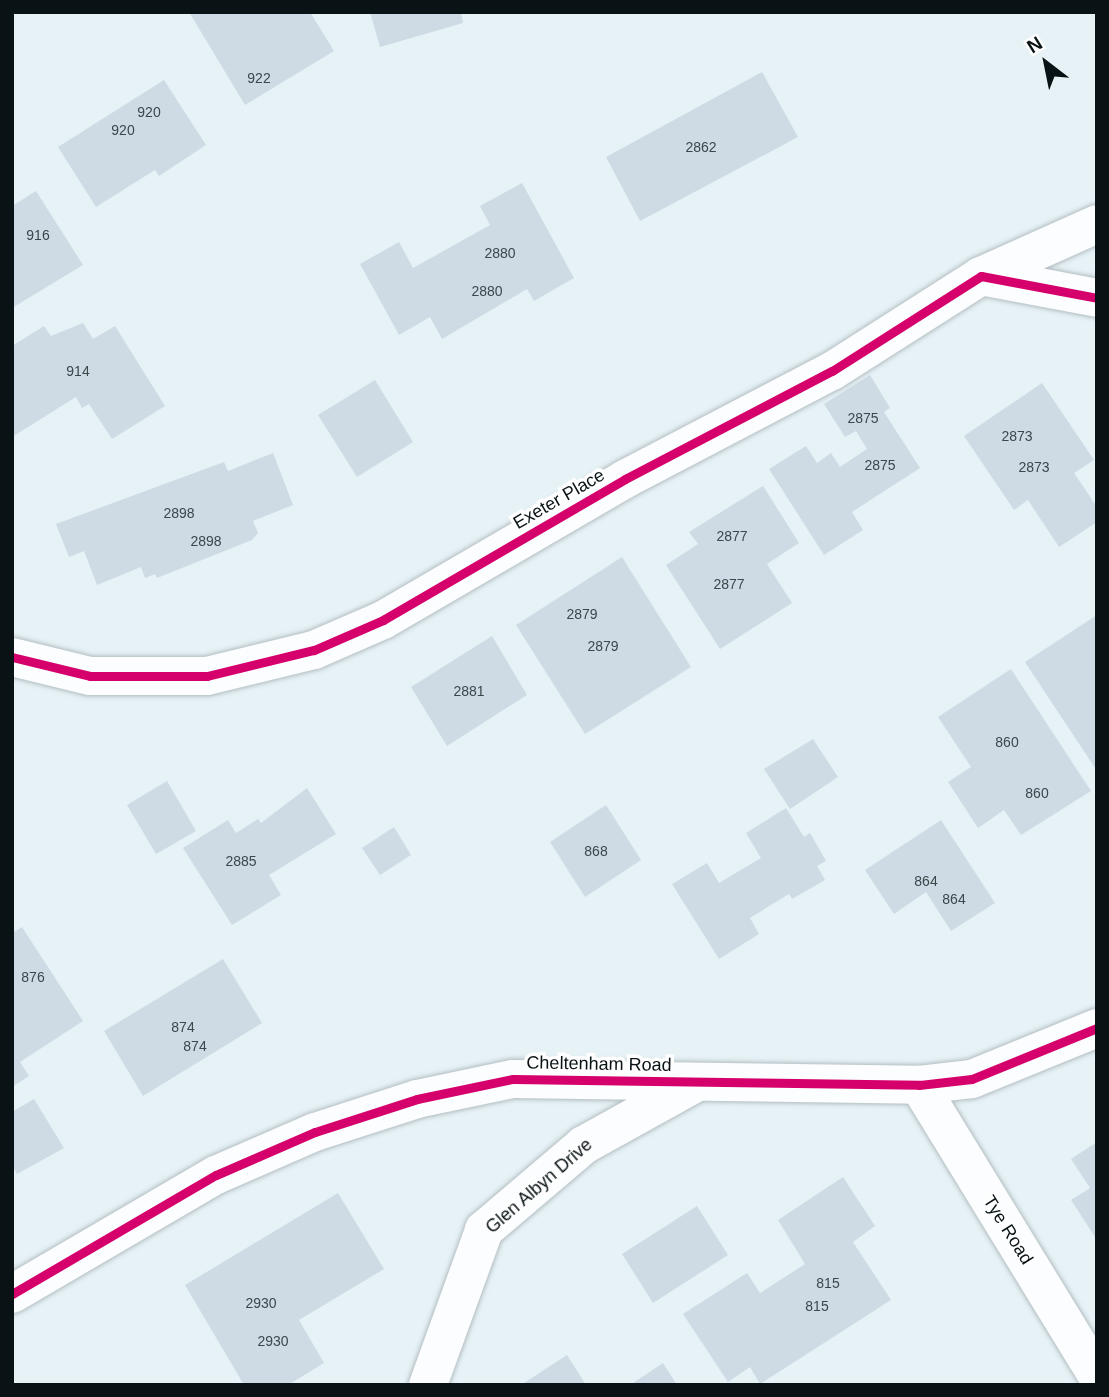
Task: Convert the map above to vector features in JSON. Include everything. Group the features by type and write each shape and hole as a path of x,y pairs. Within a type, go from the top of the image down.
{"street":[{"name":"Exeter Place","path":"12,657 90,677 207,676 314,650 383,620 625,479 832,371 981,276 1097,224"},
{"path":"981,276 1097,298"},
{"name":"Cheltenham Road","path":"12,1294 216,1175 315,1132 416,1099 513,1079 919,1085 972,1079 1097,1028"},
{"name":"Glen Albyn Drive","path":"428,1385 484,1230 584,1146 699,1081"},
{"name":"Tye Road","path":"919,1085 1097,1375"}],"building":[{"path":"189,12 310,12 334,51 245,105"},
{"path":"370,12 461,12 463,23 380,47"},
{"path":"762,72 798,137 640,221 606,157"},
{"path":"164,80 206,145 159,176 155,170 96,207 58,147"},
{"path":"522,183 574,278 534,301 527,289 442,339 430,317 399,335 360,264 399,242 413,268 490,225 480,206"},
{"path":"36,191 83,265 12,308 12,206"},
{"path":"83,323 93,339 115,326 165,406 112,439 89,404 82,408 76,397 12,437 12,346 44,326 51,336"},
{"path":"870,375 890,408 884,412 920,468 852,512 863,530 824,555 769,469 806,446 817,463 831,453 840,467 867,449 856,431 845,437 824,404"},
{"path":"375,380 413,442 357,477 318,415"},
{"path":"1042,383 1094,460 1074,473 1097,507 1097,522 1059,547 1028,500 1014,510 964,436"},
{"path":"273,453 293,505 253,521 258,533 252,540 157,578 155,574 145,578 141,567 97,585 84,551 69,557 56,524 224,462 228,471"},
{"path":"763,486 799,543 767,564 792,603 720,649 666,565 698,544 689,532"},
{"path":"622,557 691,667 585,734 516,625"},
{"path":"1097,615 1097,771 1025,662"},
{"path":"492,636 527,695 447,746 411,687"},
{"path":"1011,669 1091,791 1021,835 1004,810 978,828 948,782 971,767 938,717"},
{"path":"813,739 838,777 790,809 764,769"},
{"path":"167,781 196,831 156,854 127,805"},
{"path":"307,788 336,834 269,875 281,895 232,925 183,848 228,820 236,833 258,819 261,823"},
{"path":"606,805 641,860 585,897 550,842"},
{"path":"786,808 804,837 810,833 826,861 817,866 825,880 792,899 789,894 750,918 759,934 719,959 672,884 707,863 719,883 761,858 746,833"},
{"path":"941,820 995,903 951,931 926,892 894,914 865,870"},
{"path":"394,827 411,855 380,875 362,848"},
{"path":"22,927 83,1021 20,1062 29,1076 12,1087 12,933"},
{"path":"223,959 262,1023 143,1096 104,1031"},
{"path":"34,1099 64,1148 17,1174 12,1165 12,1112"},
{"path":"1097,1142 1097,1240 1071,1200 1090,1188 1071,1159"},
{"path":"843,1177 875,1226 853,1242 891,1300 760,1384 750,1367 728,1382 683,1314 747,1273 760,1293 805,1264 778,1220"},
{"path":"338,1193 384,1269 299,1320 324,1363 288,1385 244,1385 185,1285"},
{"path":"697,1206 728,1255 653,1303 622,1254"},
{"path":"567,1355 586,1385 521,1385"},
{"path":"663,1363 677,1385 630,1385"}],"cycle path":[{"path":"12,657 90,676 207,676 314,650 383,620 625,479 832,371 981,276 1097,298"},
{"path":"12,1294 216,1175 315,1132 417,1099 513,1079 919,1085 972,1079 1097,1028"}]}
